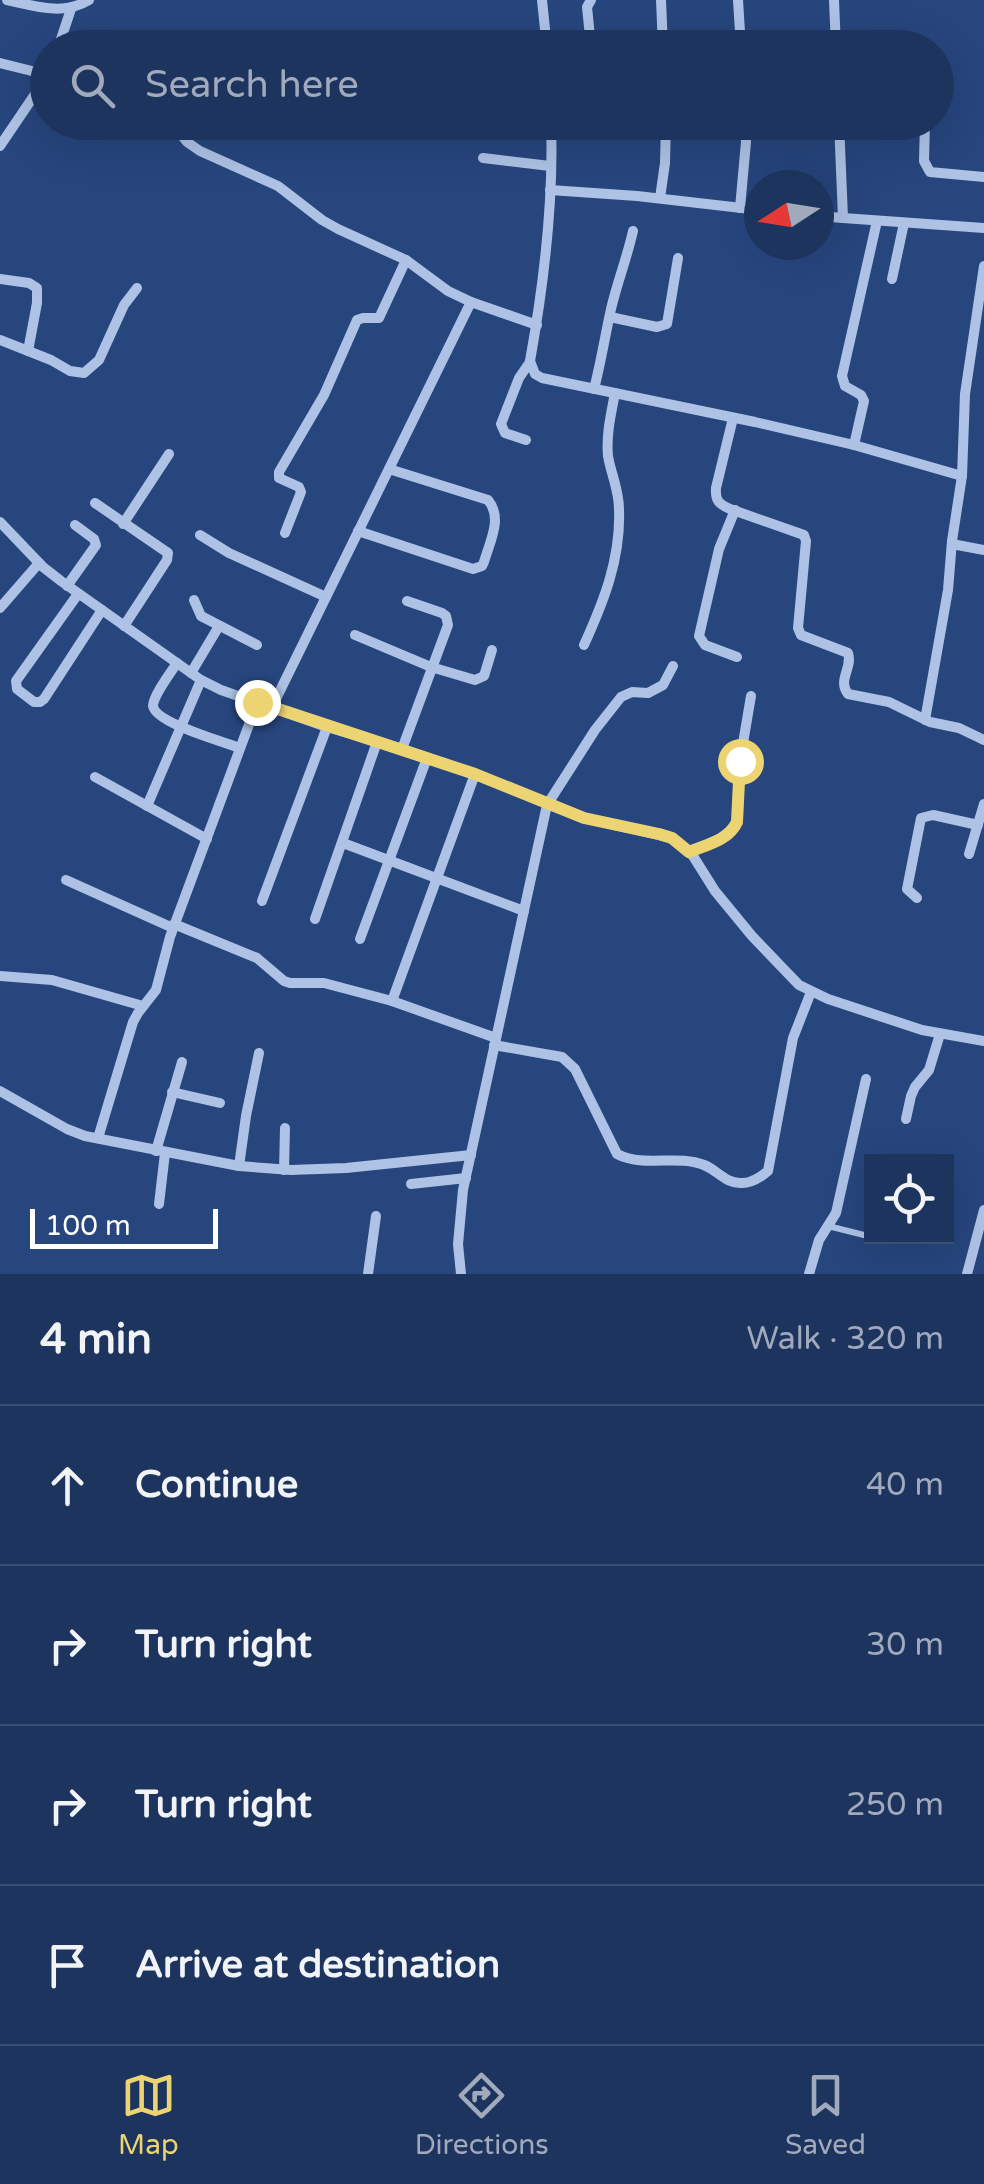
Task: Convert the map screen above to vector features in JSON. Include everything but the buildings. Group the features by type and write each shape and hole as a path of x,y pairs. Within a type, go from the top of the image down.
{"street":[{"path":"8,0 71,9 88,0"},
{"path":"542,0 545,30"},
{"path":"590,30 591,0"},
{"path":"661,0 662,30"},
{"path":"738,0 740,30"},
{"path":"834,0 835,30"},
{"path":"64,30 71,9"},
{"path":"0,63 30,70"},
{"path":"0,146 30,101"},
{"path":"184,140 200,151 278,186 338,230 406,260 448,290 537,325"},
{"path":"526,440 505,433 501,424 530,361 537,325 544,278 551,140"},
{"path":"660,198 665,140"},
{"path":"740,208 746,140"},
{"path":"840,140 843,218"},
{"path":"925,140 924,161 930,172 984,177"},
{"path":"483,158 550,166"},
{"path":"550,190 744,208"},
{"path":"834,217 984,228"},
{"path":"854,445 864,401 842,380 877,221"},
{"path":"892,279 904,223"},
{"path":"594,389 632,231"},
{"path":"610,318 657,327 667,324 678,258"},
{"path":"285,533 301,492 280,478 279,472 324,396 357,320 379,318 406,260"},
{"path":"925,720 948,590 962,476 964,394 984,266"},
{"path":"0,279 29,283 36,288 28,351"},
{"path":"0,340 70,371 84,373 99,360 124,305 137,288"},
{"path":"272,707 471,302"},
{"path":"530,361 535,374 542,378 854,445 962,476"},
{"path":"584,645 608,587 618,540 618,498 608,444 614,394"},
{"path":"734,418 715,494 720,504 804,535 799,632 805,638 848,653 850,659 843,680 845,691 852,696 889,702 925,720 959,728 984,740"},
{"path":"123,524 170,454"},
{"path":"358,531 473,569 484,562 496,519 496,511 488,500 389,469"},
{"path":"94,503 168,553 124,626"},
{"path":"734,510 715,562 700,636 705,645 737,657"},
{"path":"0,522 67,586 196,677 327,727 475,774 584,818 672,838 689,852 752,936 810,992 940,1034 984,1041"},
{"path":"67,586 96,546 94,539 75,525"},
{"path":"200,535 229,553 326,597"},
{"path":"952,544 984,550"},
{"path":"0,608 39,563"},
{"path":"78,594 16,681 16,686 34,702 44,699 102,610"},
{"path":"194,600 201,616 257,645"},
{"path":"402,749 448,624 446,616 408,601"},
{"path":"146,806 219,626"},
{"path":"356,635 469,679 480,679 492,650"},
{"path":"177,663 156,697 154,707 159,716 240,748"},
{"path":"460,1274 458,1244 466,1178 547,804 621,697 663,686 673,666"},
{"path":"689,852 728,835 737,822 740,761 751,696"},
{"path":"98,1138 133,1022 156,990 173,926 257,702"},
{"path":"262,902 327,727"},
{"path":"315,920 377,742"},
{"path":"360,939 428,758"},
{"path":"392,1001 475,774"},
{"path":"95,777 208,839"},
{"path":"970,854 984,804"},
{"path":"916,898 908,889 921,818 933,815 978,825"},
{"path":"343,843 524,911"},
{"path":"66,880 257,958 284,981 324,983 392,1001 495,1041 562,1057 575,1069 617,1154 629,1160 702,1164 727,1180 742,1184 768,1171 793,1038 810,992"},
{"path":"0,976 52,980 143,1006"},
{"path":"906,1120 915,1087 929,1070 940,1034"},
{"path":"239,1166 259,1053"},
{"path":"159,1204 160,1152 182,1062"},
{"path":"808,1274 818,1240 836,1213 866,1080"},
{"path":"0,1090 67,1130 239,1166 284,1170 346,1168 471,1155"},
{"path":"172,1092 220,1103"},
{"path":"284,1170 285,1128"},
{"path":"411,1184 466,1178"},
{"path":"967,1274 984,1210"},
{"path":"368,1274 376,1216"}],"lane":[{"path":"828,1226 864,1235"}],"route":[{"path":"257,702 475,774 584,818 672,838 689,852 734,830 740,761"}]}
